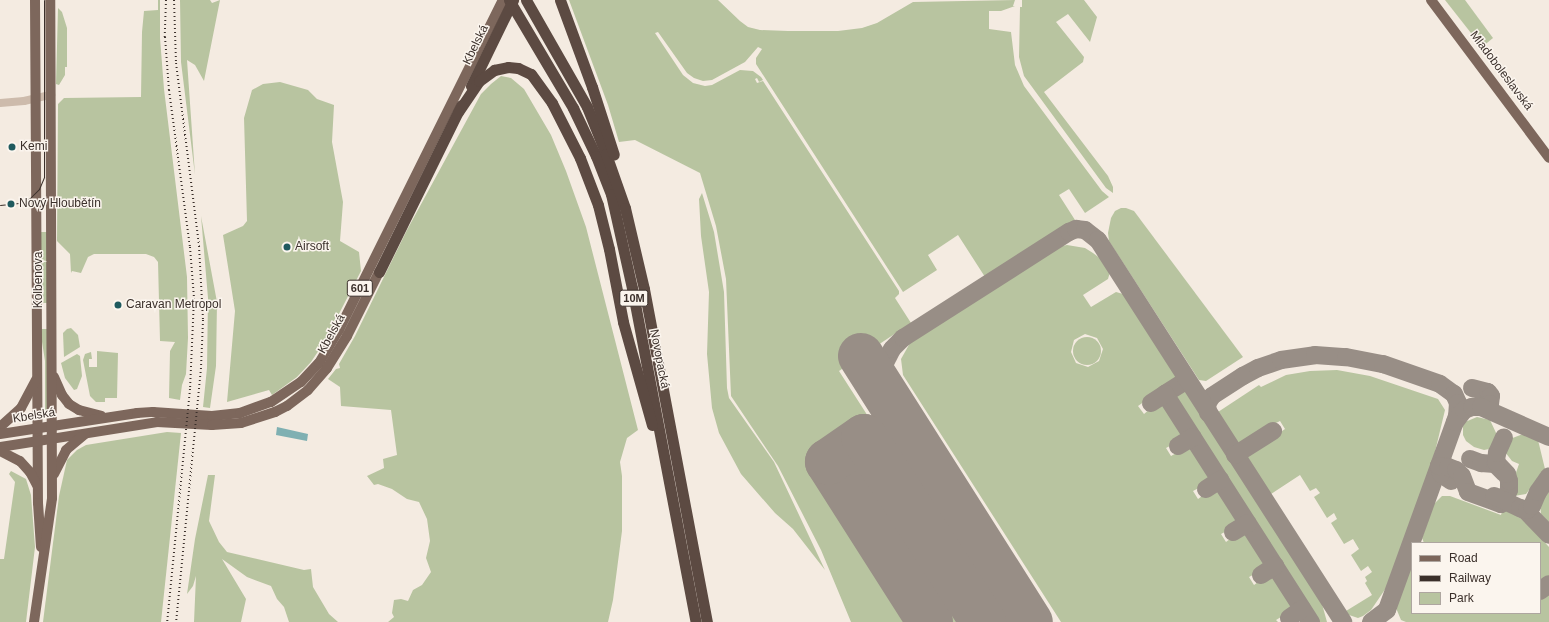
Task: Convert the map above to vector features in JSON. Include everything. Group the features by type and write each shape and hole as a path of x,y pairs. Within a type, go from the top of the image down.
{"highway":[{"name":"Novopacká","path":"510,0 573,108 596,156 616,215 696,622"},
{"name":"Kbelská","path":"379,272 513,0"},
{"name":"10M","path":"526,0 586,107 606,154 630,226"},
{"name":"10M","path":"560,0 592,87 619,172 630,226"},
{"name":"10M","path":"458,112 471,92 483,78 498,68 513,67 522,69 534,78 562,121 586,173 603,224 623,322 672,495"},
{"name":"Novopacká","path":"630,226 644,289 707,622"}],"main road":[{"name":"Kolbenova","path":"35,0 38,488 42,559"},
{"name":"Kolbenova","path":"34,622 42,559 51,512 52,482 50,0"},
{"name":"Kbelská","path":"0,434 107,417 153,412 212,416 240,413 271,402 292,389 308,375 324,354 339,330 503,0"},
{"name":"Mladoboleslavská","path":"1431,0 1549,158"},
{"name":"Kbelská","path":"0,447 157,422 212,425 241,423 263,418 287,406 308,390 327,368 347,336 379,272"},
{"path":"52,373 62,395 69,404 79,410 107,417"},
{"path":"0,427 21,408 37,379"},
{"path":"52,482 57,466 66,450 86,434"},
{"path":"0,451 13,456 24,465 38,488"}],"street":[{"path":"0,103 51,95"}],"green space":[{"path":"158,0 160,0 160,38 164,89 187,277 188,338 186,374 182,385 180,400 169,398 170,351 175,342 160,341 158,262 154,257 146,254 94,254 88,257 81,273 72,271 71,273 70,254 57,241 58,104 64,98 141,97 142,32 144,11 158,10"},
{"path":"180,0 210,0 212,3 220,0 204,81 195,65 187,60 195,175 181,62"},
{"path":"569,0 718,0 748,27 760,30 838,31 862,28 877,23 913,2 1015,0 1013,6 1015,6 1001,11 989,11 989,29 1011,32 1015,65 1024,86 1102,191 1109,197 1085,213 1069,189 1059,195 1075,220 985,277 958,235 928,255 937,270 903,292 756,64 756,58 762,49 758,47 745,62 712,80 703,81 694,78 687,73 658,32 655,33 683,75 693,83 705,86 712,85 740,70 753,71 761,77 763,80 759,82 757,78 755,79 757,83 763,81 899,291 899,294 895,298 911,323 839,371 1000,622 851,622 821,550 778,466 731,396 726,279 716,226 700,173 635,140 619,142 608,105"},
{"path":"1022,0 1084,0 1097,17 1090,42 1068,14 1056,22 1084,57 1083,62 1044,92 1108,176 1113,187 1113,193 1106,188 1024,76 1019,57 1020,7 1022,7"},
{"path":"1445,0 1465,0 1493,38 1482,47"},
{"path":"58,8 62,12 67,28 67,67 65,67 65,75 59,85 56,84"},
{"path":"501,76 511,78 524,89 551,135 566,171 586,227 638,430 627,438 620,462 622,476 622,531 613,600 608,622 388,622 394,617 392,613 394,600 401,599 408,601 413,590 422,585 431,572 426,558 430,541 427,519 419,502 407,499 392,489 378,484 374,485 367,476 384,468 383,459 397,455 391,410 341,406 340,387 328,379 336,369 340,368 339,364 355,336 407,230 481,94"},
{"name":"Airsoft","path":"280,82 308,90 317,99 334,105 332,142 343,202 340,241 359,252 361,271 325,341 311,362 297,377 272,395 269,390 227,402 235,311 223,235 243,226 247,221 244,118 252,90 263,84"},
{"path":"702,193 714,232 724,292 727,388 729,398 774,462 825,570 793,529 775,513 741,474 719,433 712,408 707,354 709,292 701,236 699,199"},
{"path":"1121,208 1134,211 1243,357 1206,381 1199,380 1109,241 1108,233 1111,218 1115,211"},
{"path":"201,216 217,302 216,366 210,408 203,407 207,368 208,298"},
{"path":"39,232 47,232 48,303 40,303"},
{"path":"1067,245 1085,248 1101,259 1110,272 1108,279 1083,295 1091,307 1116,292 1123,294 1179,381 1149,401 1148,399 1138,406 1144,414 1164,397 1167,405 1169,405 1189,436 1166,448 1171,456 1180,451 1179,448 1193,442 1216,479 1193,491 1198,499 1219,484 1244,522 1221,534 1226,542 1247,526 1272,565 1249,577 1254,585 1274,570 1299,608 1287,616 1286,614 1276,620 1278,622 1061,622 903,375 901,359 910,343 1058,247","holes":["1085,334 1097,338 1103,349 1099,361 1088,367 1076,363 1071,352 1074,340"]},
{"path":"71,328 78,335 80,347 64,357 63,333 67,329"},
{"path":"40,329 47,329 48,411 45,411 45,361"},
{"path":"1087,337 1093,338 1097,341 1100,345 1100,357 1097,361 1093,364 1087,365 1081,364 1077,361 1074,357 1073,351 1074,345 1077,341 1081,338"},
{"path":"97,351 118,353 117,398 105,398 105,402 96,402 90,396 83,360 85,354 91,352 92,359 89,359 89,367 97,367"},
{"path":"77,354 80,356 82,376 77,389 74,390 65,378 61,363"},
{"path":"1337,370 1370,376 1438,399 1445,410 1434,456 1386,588 1371,610 1358,618 1349,615 1346,611 1372,595 1365,583 1367,581 1365,577 1372,572 1368,566 1361,571 1351,555 1359,549 1353,539 1344,544 1331,523 1337,519 1334,513 1327,518 1314,497 1320,493 1316,488 1310,491 1300,475 1271,494 1244,453 1275,433 1276,435 1285,429 1280,421 1270,426 1272,429 1241,448 1218,412 1259,385 1261,387 1286,375 1310,371"},
{"path":"1182,386 1322,604 1327,622 1315,622 1172,400 1172,396 1175,391"},
{"path":"1477,417 1490,420 1497,435 1494,445 1489,449 1484,450 1474,447 1466,441 1463,435 1463,426 1465,422"},
{"path":"167,432 181,433 161,622 43,622 59,496 67,460 77,450 86,445"},
{"path":"1523,434 1538,440 1545,469 1526,494 1514,496 1509,493 1519,464 1512,461 1505,452 1510,439"},
{"path":"11,471 26,479 31,495 35,547 26,622 0,622 0,559 4,559 15,482 9,474"},
{"path":"208,475 215,475 209,521 219,542 227,552 304,570 311,569 313,587 329,614 338,622 289,622 284,607 277,599 271,586 247,577 222,559 246,599 241,622 194,622 196,576 193,586 187,594 195,539"},
{"path":"1549,491 1549,523 1541,514 1540,504"},
{"path":"1442,496 1450,496 1501,515 1503,508 1525,521 1549,547 1549,580 1541,586 1541,542 1424,542 1422,538 1434,504"},
{"path":"1411,568 1411,614 1541,614 1541,594 1549,588 1549,622 1406,622 1401,620 1396,608"}],"water":[{"path":"277,427 308,434 307,441 276,435"}],"taxiway":[{"path":"924,453 887,396 883,381 884,365 892,349 903,338 1069,232 1076,229 1085,230 1098,240 1343,622"},
{"path":"1208,413 1207,404 1212,396 1243,376 1258,368 1281,360 1315,355 1346,357 1383,364 1440,384 1454,394 1458,403 1457,416 1412,542"},
{"path":"1187,380 1165,394 1311,622"},
{"path":"1472,388 1488,392 1491,396 1490,404 1481,407"},
{"path":"1151,403 1165,394"},
{"path":"1455,422 1464,410 1472,407 1481,407 1549,437"},
{"path":"1235,455 1273,431"},
{"path":"1178,446 1193,437"},
{"path":"1451,481 1441,474 1439,466 1456,470 1462,476 1468,492 1501,504 1509,490 1507,474 1496,462 1497,453 1504,437"},
{"path":"1470,459 1481,463 1495,464 1504,473"},
{"path":"1520,508 1527,510 1532,506 1538,492 1549,476"},
{"path":"1206,489 1220,480"},
{"path":"1494,496 1526,511 1549,535"},
{"path":"1233,532 1248,523"},
{"path":"1371,622 1387,610 1411,543"},
{"path":"1261,575 1275,566"},
{"path":"1541,590 1549,584"},
{"path":"1289,618 1302,609"}],"runway":[{"path":"861,356 1030,622"},
{"path":"930,622 828,462 864,437 983,622"}],"tram line":[{"path":"0,205 19,203 30,198 39,189 44,177 44,0"}],"railway":[{"path":"166,0 165,37 169,90 190,247 194,298 190,389 167,622"},
{"path":"174,0 176,63 199,246 203,320 201,368 176,622"}],"place":[{"name":"Kemi","path":"12,147"},
{"name":"Nový Hloubětín","path":"11,204"},
{"name":"Airsoft","path":"287,247"},
{"name":"Caravan Metropol","path":"118,305"}]}
